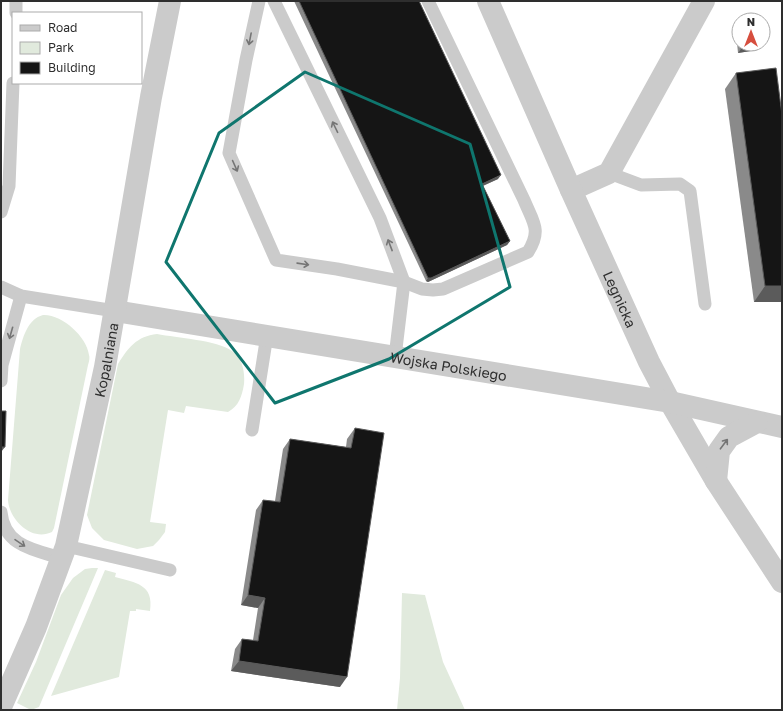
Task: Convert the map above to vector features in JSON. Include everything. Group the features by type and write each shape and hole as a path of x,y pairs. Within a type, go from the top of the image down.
{"street":[{"name":"Kopalniana","path":"1,707 36,627 64,552 92,430 151,97 170,1"},
{"name":"Legnicka","path":"488,1 649,362 670,402 716,481 782,582"},
{"path":"571,190 609,173 704,1"},
{"name":"Wojska Polskiego","path":"114,311 670,402 782,427"},
{"path":"716,481 719,450 729,437 757,422"}],"lane":[{"path":"16,1 16,12"},
{"path":"258,1 229,153 276,260 337,269 404,282 422,289 433,290 444,289 528,252 534,242 536,231 524,200 428,1"},
{"path":"274,1 380,218 404,282 395,357"},
{"path":"1,212 9,186 13,84"},
{"path":"609,173 640,185 680,184 690,191 705,304"},
{"path":"1,287 21,296 114,311"},
{"path":"1,381 2,365 21,296"},
{"path":"252,430 267,335"},
{"path":"1,512 9,535 24,546 170,570"}],"highlighted area":[{"path":"305,72 470,144 510,287 389,359 275,403 166,262 219,133"}],"green space":[{"path":"43,315 58,318 79,334 87,348 89,361 54,528 52,532 36,534 22,527 17,521 9,507 8,500 20,349 30,324 38,317"},
{"path":"157,334 217,344 232,351 241,362 244,375 244,384 242,393 235,407 228,412 186,406 184,413 168,410 150,522 166,524 165,532 153,546 137,549 104,540 92,528 87,515 118,364 129,348 139,340 150,335"},
{"path":"98,568 39,707 31,710 17,703 36,662 61,595 73,578 85,569"},
{"path":"105,570 116,573 115,577 142,586 149,595 151,602 150,611 136,609 136,611 130,611 119,677 51,696"},
{"path":"402,593 425,595 443,662 465,710 397,710 400,678"}],"building":[{"path":"299,1 419,1 501,175 482,184 510,241 431,278 428,278"},
{"path":"776,68 782,115 782,286 765,286 736,73"},
{"path":"1,411 6,411 5,447 1,447"},
{"path":"355,428 384,433 347,677 239,661 242,639 258,641 265,598 248,595 263,500 280,502 290,439 351,448"}]}
